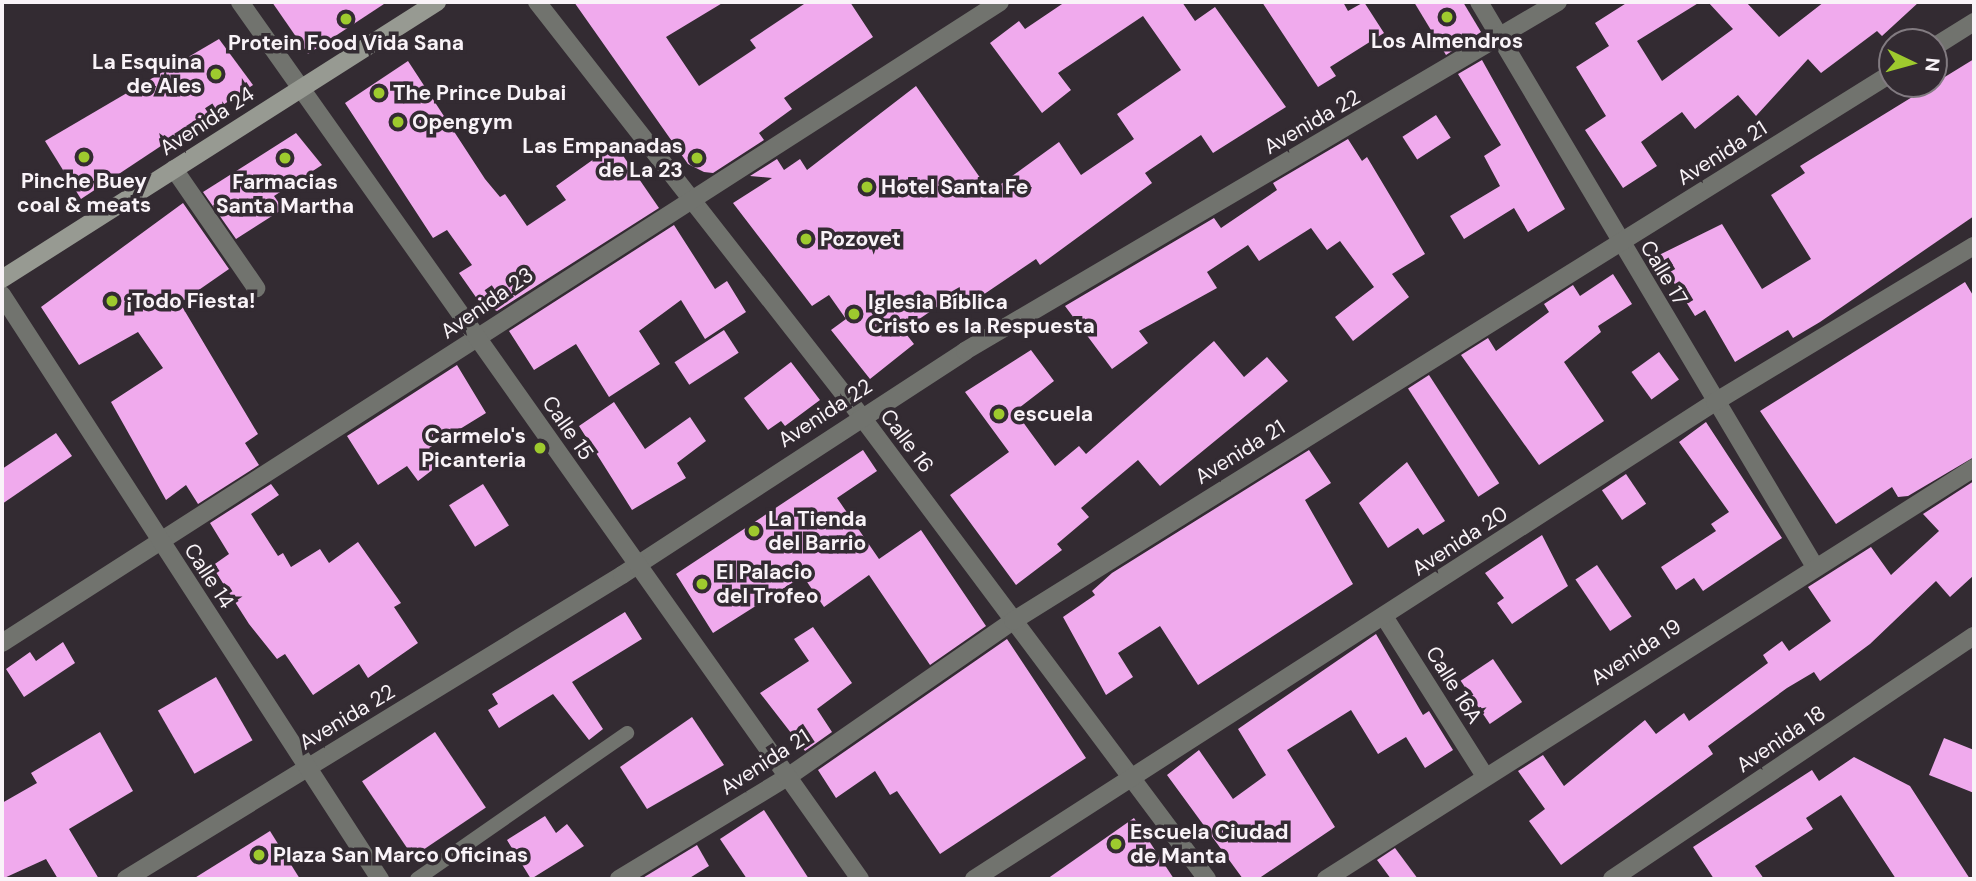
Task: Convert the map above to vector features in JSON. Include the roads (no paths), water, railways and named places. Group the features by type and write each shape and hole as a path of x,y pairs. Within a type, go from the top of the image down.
{"main road":[{"name":"Avenida 24","path":"2,279 437,2"}],"street":[{"name":"Calle 15","path":"240,2 475,334 634,565 789,776 860,879"},
{"name":"Calle 16","path":"537,2 861,416 1013,621 1133,776 1207,879"},
{"name":"Avenida 23","path":"2,643 463,348 475,334 1000,2"},
{"name":"Calle 17","path":"1479,2 1619,243 1814,565"},
{"name":"Avenida 22","path":"127,879 634,565 861,416 1558,2"},
{"path":"1948,38 1974,22"},
{"name":"Avenida 21","path":"619,879 789,776 1013,621 1878,82"},
{"path":"174,169 256,288"},
{"name":"Avenida 20","path":"974,879 1385,618 1715,402 1974,246"},
{"name":"Calle 14","path":"2,295 380,879"},
{"name":"Avenida 19","path":"1326,879 1814,565 1974,468"},
{"name":"Calle 16A","path":"1385,618 1485,776"},
{"name":"Avenida 18","path":"1612,879 1974,636"}],"lane":[{"path":"417,879 627,733"}],"place":[{"name":"Los Almendros","path":"1447,17"},
{"name":"Protein Food Vida Sana","path":"346,19"},
{"name":"La Esquina de Ales","path":"216,74"},
{"name":"The Prince Dubai","path":"379,93"},
{"name":"Opengym","path":"398,122"},
{"name":"Pinche Buey coal & meats","path":"84,157"},
{"name":"Farmacias Santa Martha","path":"285,158"},
{"name":"Las Empanadas de La 23","path":"697,158"},
{"name":"Hotel Santa Fe","path":"867,187"},
{"name":"Pozovet","path":"806,239"},
{"name":"¡Todo Fiesta!","path":"112,301"},
{"name":"Iglesia Bíblica Cristo es la Respuesta","path":"854,314"},
{"name":"escuela","path":"999,414"},
{"name":"Carmelo's Picanteria","path":"540,448"},
{"name":"La Tienda del Barrio","path":"754,531"},
{"name":"El Palacio del Trofeo","path":"702,584"},
{"name":"Escuela Ciudad de Manta","path":"1116,844"},
{"name":"Plaza San Marco Oficinas","path":"259,855"}]}
